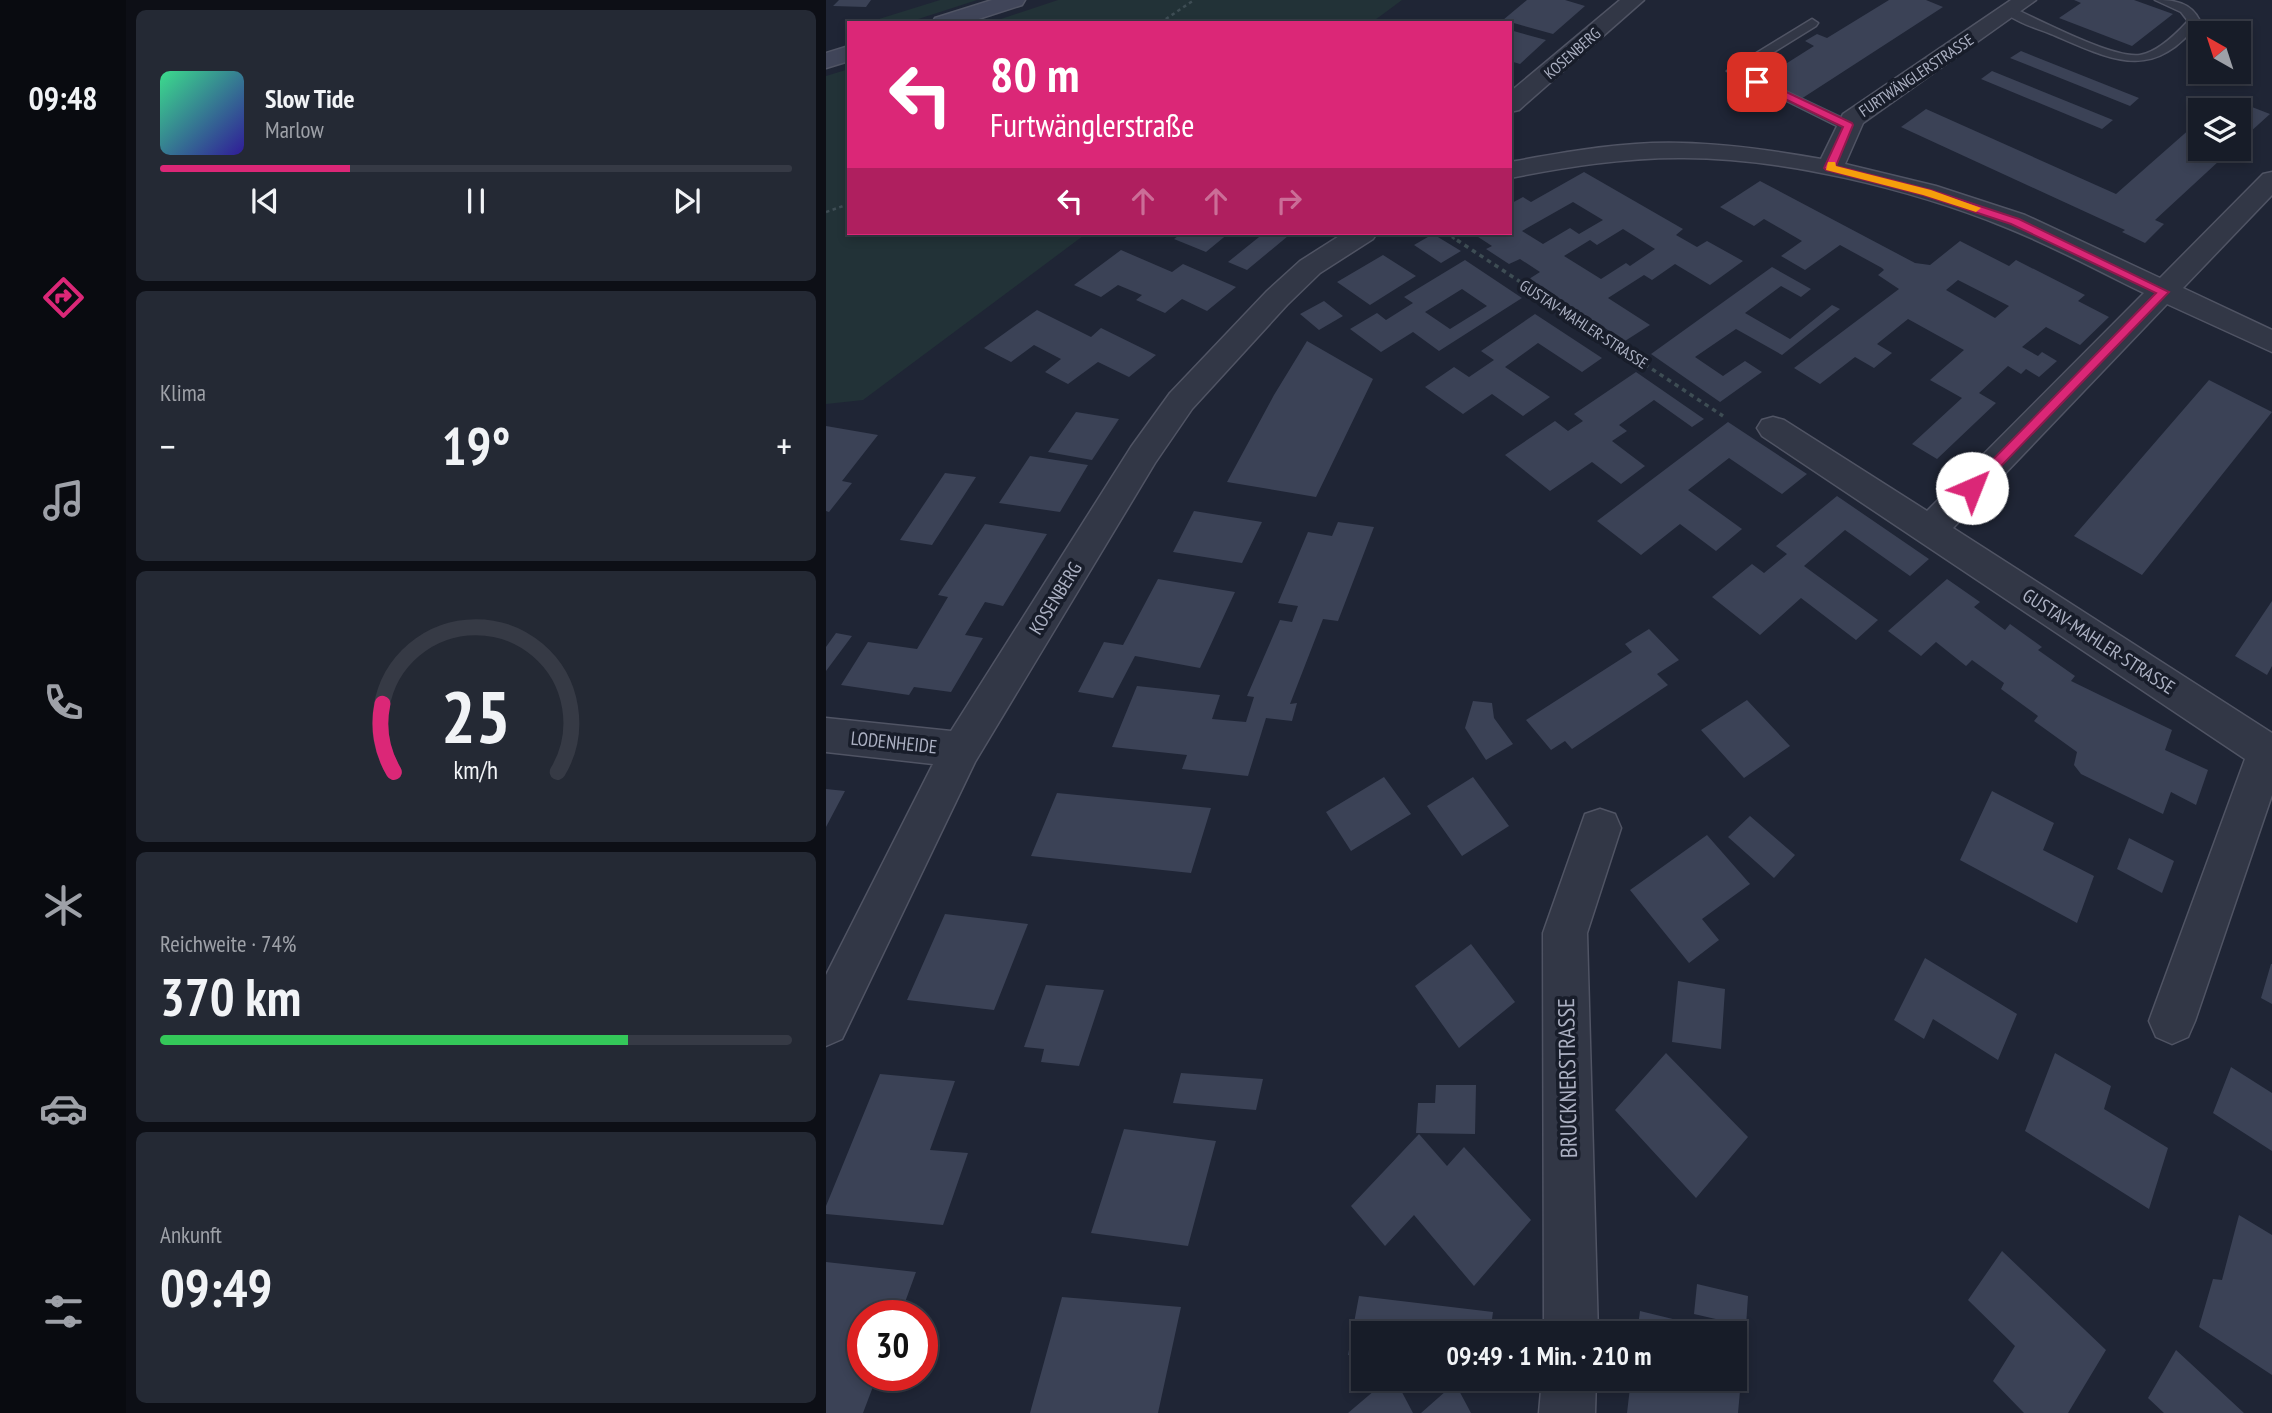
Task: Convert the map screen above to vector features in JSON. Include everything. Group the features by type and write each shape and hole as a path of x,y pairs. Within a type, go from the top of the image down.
{"main road":[{"path":"949,21 1014,0"},
{"path":"826,61 847,54"}],"street":[{"name":"KOSENBERG","path":"1512,103 1633,0"},
{"name":"FURTWÄNGLERSTRASSE","path":"1830,168 1852,119 2017,6"},
{"path":"1512,170 1579,157 1679,150 1747,154 1830,168 1927,192 2015,222 2272,342"},
{"path":"1930,530 2272,180"},
{"name":"KOSENBERG","path":"826,1023 961,750 1143,455 1181,401 1277,298 1310,267 1360,235"},
{"name":"GUSTAV-MAHLER-STRASSE","path":"1773,428 2270,749 2172,1021"},
{"name":"LODENHEIDE","path":"826,735 961,750"},
{"name":"BRUCKNERSTRASSE","path":"1571,1321 1565,933 1600,828"},
{"path":"1567,1413 1568,1391"}],"lane":[{"path":"2017,6 2115,54 2137,59 2150,56 2185,32 2194,21 2192,14 2183,8 2161,0"},
{"path":"1812,23 1733,71 1848,125"}],"path":[{"path":"1163,21 1194,0"},
{"path":"826,212 847,205"},
{"name":"GUSTAV-MAHLER-STRASSE","path":"1449,235 1723,416"}],"shaded area":[{"path":"940,0 977,0 912,21 872,21"},
{"path":"1058,0 1402,0 1374,21 995,21"},
{"path":"847,70 847,235 1084,235 863,400 826,404 826,76"}],"building":[{"path":"839,0 871,0 866,7 833,6"},
{"path":"1527,0 1565,0 1585,6 1553,34 1503,20"},
{"path":"1889,0 1926,0 1943,7 1801,99 1760,80 1814,46 1805,41 1817,34 1827,38"},
{"path":"2074,0 2134,0 2173,14 2132,46 2059,18 2081,3"},
{"path":"1512,31 1546,40 1520,64 1512,62"},
{"path":"2021,51 2139,98 2130,106 2010,58"},
{"path":"1992,71 2113,120 2102,129 1981,79"},
{"path":"2251,107 2270,114 2251,131"},
{"path":"1926,109 2116,194 2188,131 2188,161 2219,161 2155,220 2164,224 2145,243 2122,232 2125,230 1901,127"},
{"path":"1584,172 1683,229 1676,235 1697,247 1707,241 1743,261 1710,285 1675,264 1652,280 1644,275 1608,298 1650,325 1625,341 1529,279 1540,272 1520,259 1509,264 1486,249 1492,246 1475,235 1512,235 1512,203 1523,197 1531,202","holes":["1573,202 1603,220 1579,234 1570,228 1543,244 1522,231","1623,229 1655,249 1630,266 1626,263 1601,279 1564,256 1590,240 1597,245"]},
{"path":"1760,181 1915,263 1930,265 1960,241 2009,266 2016,260 2085,295 2078,301 2109,317 2080,345 2046,327 2022,347 2038,356 2042,352 2057,361 2039,377 2026,369 2021,374 2008,366 1979,393 1996,403 1937,459 1912,444 1962,398 1930,380 1964,350 1908,319 1877,344 1892,353 1874,368 1855,357 1820,384 1794,368 1899,289 1878,275 1884,270 1882,268 1840,245 1805,270 1781,256 1802,241 1764,219 1754,226 1720,207","holes":["1958,280 2009,306 1995,318 1946,290"]},
{"path":"1179,235 1227,235 1206,252 1174,239"},
{"path":"1262,235 1288,236 1247,270 1228,262"},
{"path":"1435,235 1461,251 1441,263 1414,245"},
{"path":"1121,250 1172,272 1183,264 1236,287 1207,311 1182,299 1165,313 1136,300 1142,295 1118,285 1101,297 1074,285"},
{"path":"1383,255 1416,276 1370,305 1337,282"},
{"path":"1465,260 1522,298 1439,351 1413,332 1381,352 1350,329 1377,313 1386,320 1413,303 1404,297","holes":["1462,289 1487,306 1450,329 1425,312"]},
{"path":"1772,267 1811,289 1801,297 1781,286 1745,313 1790,339 1832,305 1840,309 1782,355 1736,329 1695,357 1723,376 1745,361 1762,372 1720,402 1651,354"},
{"path":"1324,301 1343,316 1319,330 1300,314"},
{"path":"1037,310 1091,337 1101,328 1156,355 1129,377 1098,362 1068,384 1045,372 1061,359 1034,345 1011,362 984,348"},
{"path":"1535,314 1602,358 1582,372 1538,343 1505,367 1550,397 1523,416 1492,394 1463,414 1425,387 1454,367 1469,377 1494,360 1481,351"},
{"path":"1307,341 1373,379 1316,497 1227,482 1274,395"},
{"path":"1636,372 1704,419 1692,427 1654,400 1619,425 1627,431 1612,441 1645,466 1621,484 1592,462 1550,491 1505,455 1555,421 1568,431 1583,421 1574,414"},
{"path":"2209,380 2272,412 2142,575 2074,536"},
{"path":"1076,412 1119,419 1092,460 1048,452"},
{"path":"1728,422 1807,474 1782,494 1729,458 1688,490 1742,529 1716,551 1680,524 1641,555 1597,521"},
{"path":"826,426 878,435 842,481 852,483 829,512 826,511"},
{"path":"1030,456 1088,465 1060,512 999,503"},
{"path":"945,473 976,477 932,545 900,540"},
{"path":"1837,496 1929,559 1910,576 1845,530 1804,566 1878,620 1856,640 1801,598 1760,635 1712,597 1752,564 1764,573 1787,554 1776,546"},
{"path":"1194,511 1262,522 1242,563 1173,552"},
{"path":"1338,522 1374,527 1338,621 1323,619 1290,704 1297,703 1292,721 1266,718 1248,776 1182,769 1187,755 1112,747 1137,686 1220,695 1212,719 1246,722 1254,697 1247,696 1280,620 1292,622 1298,606 1278,603 1308,532 1332,536"},
{"path":"985,524 1047,534 1003,606 985,602 965,635 983,638 951,692 914,687 909,695 841,685 868,642 917,649 948,597 938,595"},
{"path":"1158,579 1235,592 1200,668 1135,656 1113,698 1078,692 1104,642 1123,645"},
{"path":"1947,579 1980,602 1974,607 2005,630 2010,624 2042,647 2038,650 2075,676 2071,681 2172,730 2165,750 2208,770 2196,805 2171,792 2163,814 2081,774 2074,765 2077,752 2034,721 2038,716 2001,689 2004,683 1972,660 1966,666 1936,642 1921,656 1888,631"},
{"path":"2272,601 2272,666 2267,675 2235,656"},
{"path":"1649,629 1679,660 1657,674 1668,685 1572,749 1565,741 1551,750 1526,720 1632,652 1625,644"},
{"path":"836,633 852,636 826,671 826,647"},
{"path":"1747,700 1790,746 1744,778 1701,730"},
{"path":"1473,701 1492,703 1494,718 1513,744 1486,760 1465,728"},
{"path":"1384,777 1411,814 1351,851 1326,812"},
{"path":"1473,777 1509,826 1462,856 1427,806"},
{"path":"826,789 845,791 826,827"},
{"path":"1992,791 2054,823 2043,850 2094,876 2077,923 1960,860"},
{"path":"1057,793 1211,808 1191,873 1031,856"},
{"path":"1750,816 1795,855 1774,878 1728,837"},
{"path":"1707,835 1750,884 1702,919 1719,940 1689,963 1630,890"},
{"path":"2129,838 2174,861 2162,893 2117,869"},
{"path":"945,914 1028,924 994,1010 907,1000"},
{"path":"1471,944 1515,1002 1459,1048 1415,986"},
{"path":"1925,958 2017,1014 1998,1060 1933,1019 1924,1039 1894,1020"},
{"path":"2272,964 2272,1004 2261,998"},
{"path":"1678,981 1725,989 1721,1049 1672,1042"},
{"path":"1046,985 1104,990 1079,1066 1041,1062 1044,1049 1024,1047"},
{"path":"1666,1053 1748,1137 1696,1198 1615,1110"},
{"path":"2055,1053 2111,1086 2104,1109 2168,1148 2149,1209 2025,1131"},
{"path":"2231,1067 2272,1093 2272,1151 2213,1113"},
{"path":"1181,1073 1263,1079 1256,1110 1173,1103"},
{"path":"880,1074 955,1081 930,1150 968,1153 943,1225 826,1214 826,1206"},
{"path":"1436,1085 1476,1085 1475,1134 1416,1133 1418,1103 1435,1103"},
{"path":"1124,1129 1216,1141 1188,1246 1091,1233"},
{"path":"1419,1134 1447,1166 1464,1147 1531,1220 1474,1286 1414,1215 1385,1246 1351,1206"},
{"path":"2239,1215 2272,1235 2272,1375 2199,1327 2213,1279 2222,1280"},
{"path":"2002,1251 2106,1350 2068,1413 2024,1413 1993,1381 2015,1346 1968,1300"},
{"path":"826,1262 916,1272 906,1300 847,1300 847,1391 871,1391 863,1413 826,1413"},
{"path":"1697,1284 1748,1296 1746,1321 1724,1321 1694,1314"},
{"path":"1359,1296 1493,1312 1492,1321 1354,1321"},
{"path":"1062,1297 1181,1307 1158,1413 1030,1413"},
{"path":"1640,1311 1681,1321 1639,1321"},
{"path":"2176,1350 2244,1413 2164,1413 2148,1398"},
{"path":"1374,1391 1401,1391 1413,1413 1348,1413"},
{"path":"1446,1391 1459,1391 1471,1413 1421,1413"},
{"path":"1630,1391 1740,1391 1738,1413 1627,1413"}],"slow traffic":[{"path":"1832,164 1830,168 1927,192 1976,208"}],"route":[{"path":"1757,82 1848,125 1830,168 1927,192 2015,222 2163,292 1972,488"}]}
